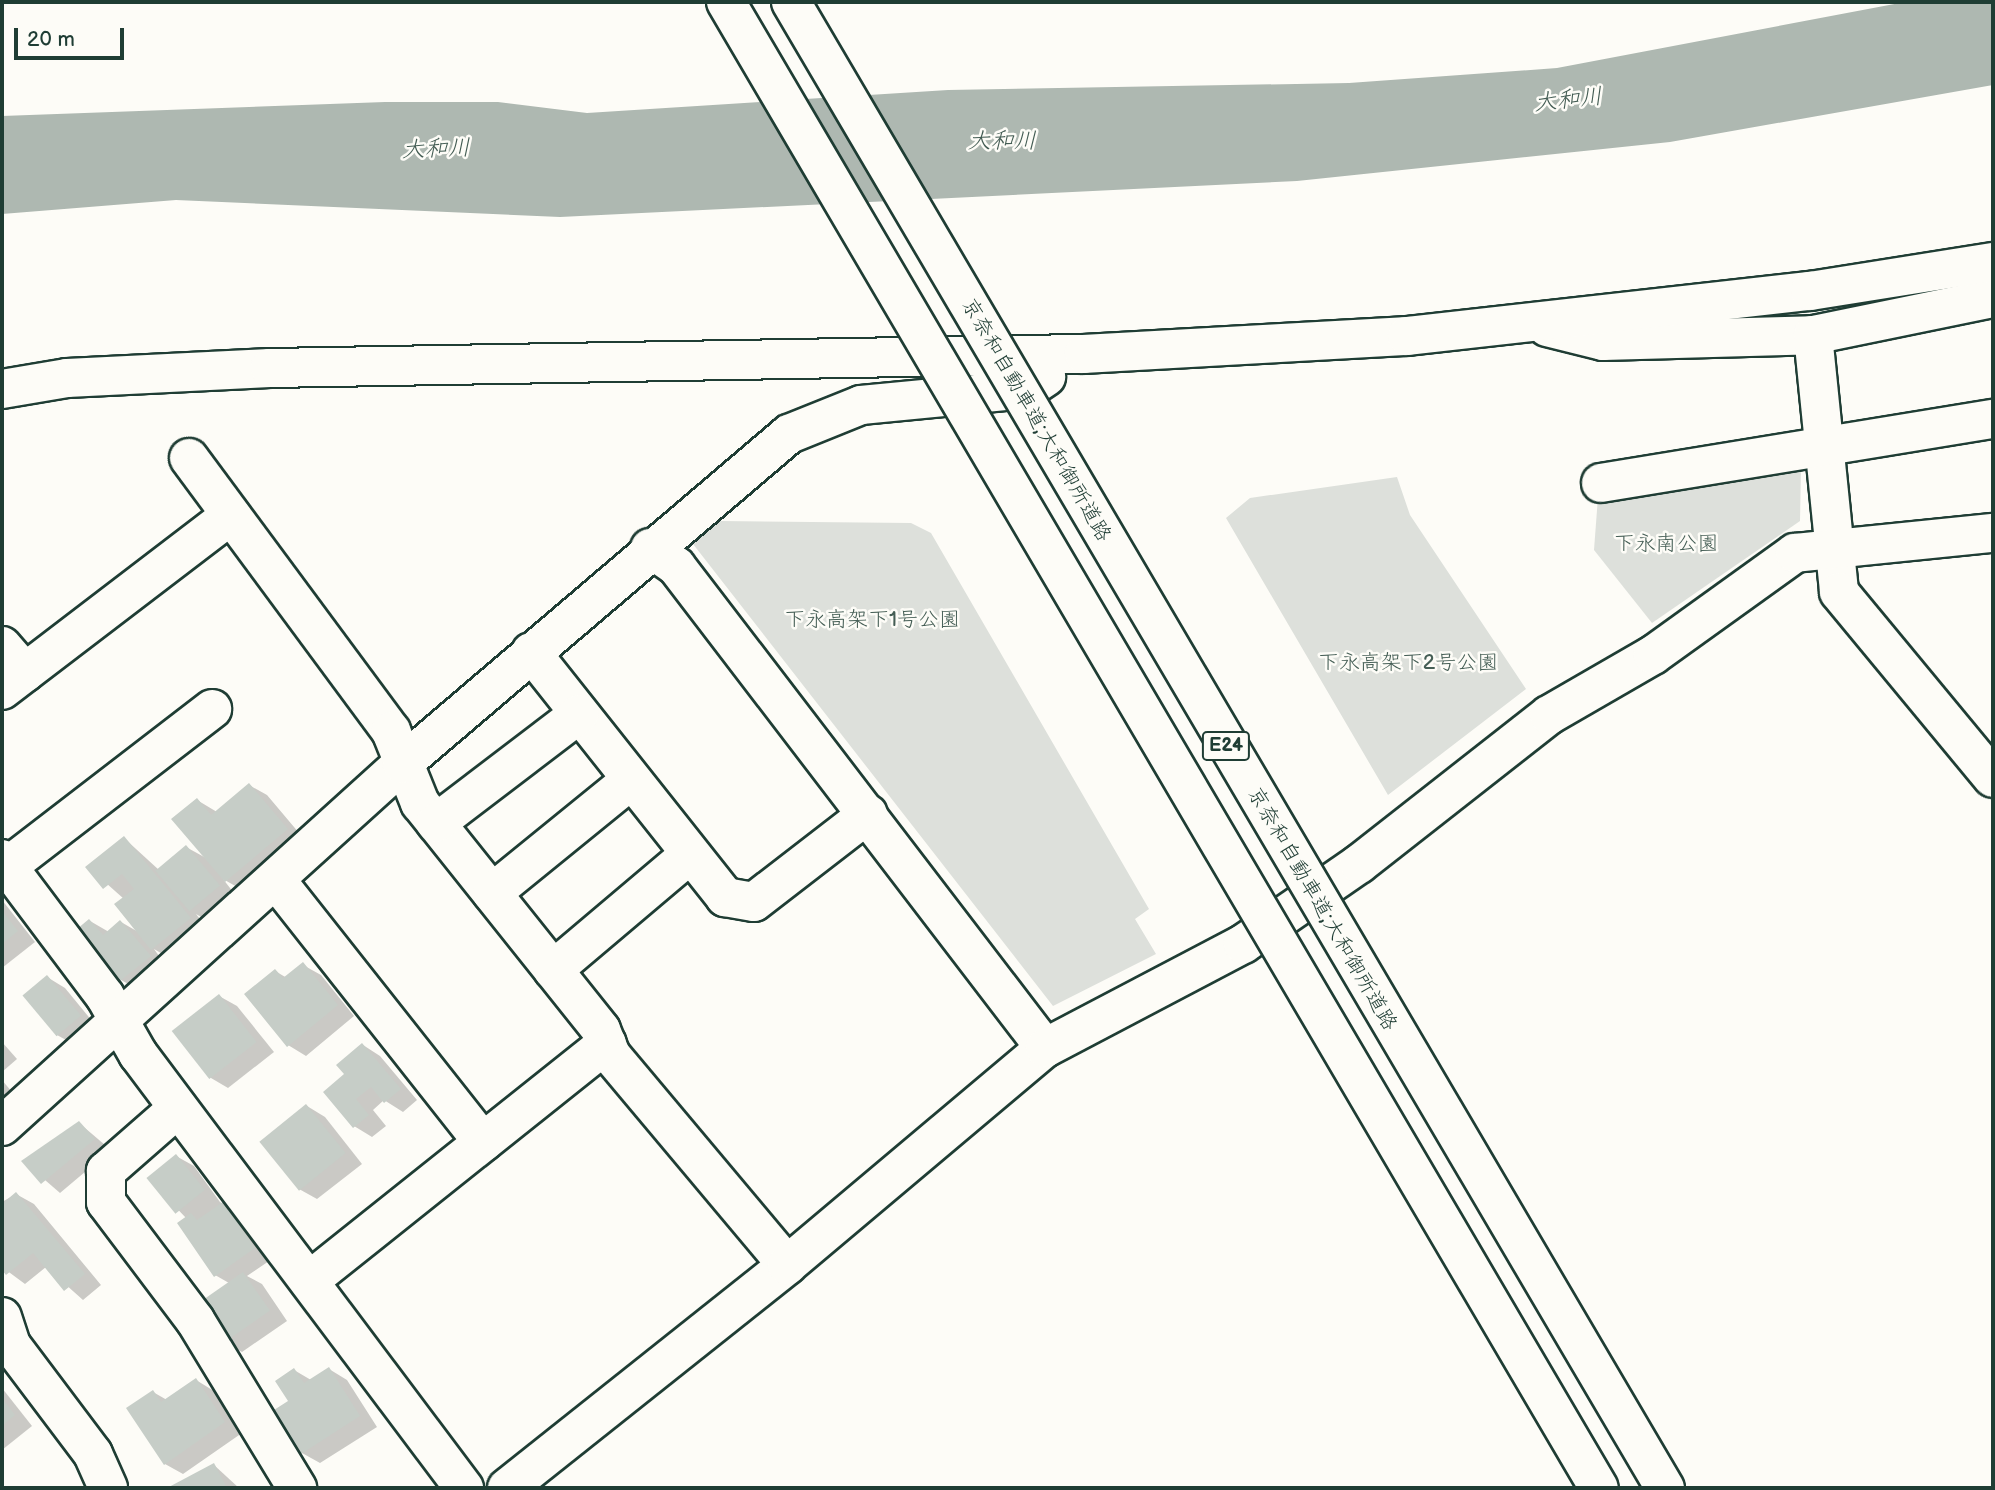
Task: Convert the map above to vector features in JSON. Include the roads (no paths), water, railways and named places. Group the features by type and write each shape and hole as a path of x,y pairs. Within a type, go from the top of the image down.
{"main road":[{"name":"E24","path":"726,2 1599,1488"},
{"name":"京奈和自動車道;大和御所道路","path":"792,2 1665,1488"},
{"path":"2,389 67,378 270,368 1084,354 1407,336 1810,291 1993,262"},
{"path":"1533,321 1604,341 1813,335 1993,298"},
{"path":"1813,335 1839,592 1993,778"},
{"path":"2,1126 121,1023 402,764 650,548 789,434 861,405 1028,389 1084,354"},
{"path":"1601,483 1993,419"},
{"path":"189,458 391,731 402,764 436,823 553,970 607,1043 787,1265"},
{"path":"9,669 231,515"},
{"path":"507,1488 787,1265 1045,1048 1244,944 1359,864 1549,715 1653,655 1795,553 1833,547 1993,533"},
{"path":"650,548 676,566 1045,1048"},
{"path":"531,652 689,855 725,897 754,902 868,814"},
{"path":"212,709 4,863 121,1023 178,1108 464,1488"},
{"path":"436,823 579,714"},
{"path":"492,893 631,780"},
{"path":"553,970 689,855"},
{"path":"276,880 483,1142"},
{"path":"309,1281 607,1043"},
{"path":"178,1108 106,1171 106,1202 195,1320 297,1488"},
{"path":"2,1317 10,1345 93,1454 108,1488"}],"water":[{"name":"大和川","path":"1905,2 1993,2 1993,85 1670,142 1297,181 560,217 176,200 2,214 2,116 385,102 498,102 587,113 948,90 1349,83 1557,68"}],"park label":[{"name":"下永南公園","path":"1666,544"},
{"name":"下永高架下1号公園","path":"872,620"},
{"name":"下永高架下2号公園","path":"1408,663"}]}
